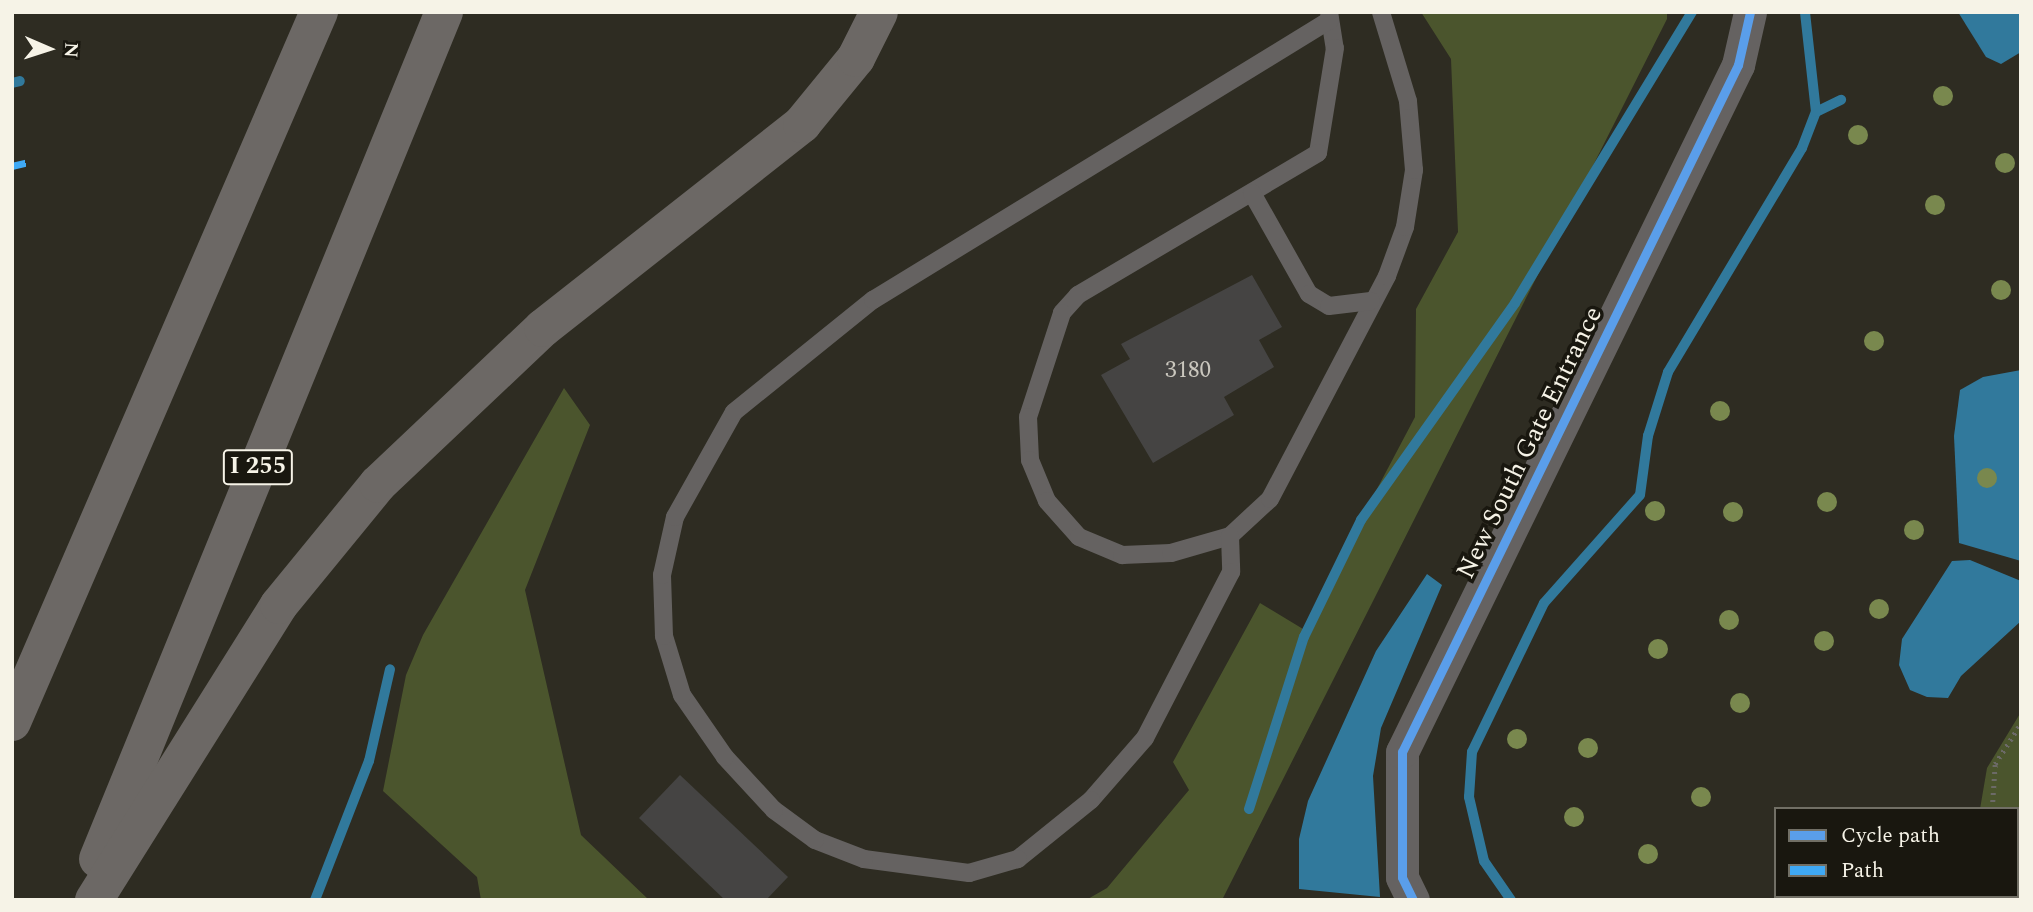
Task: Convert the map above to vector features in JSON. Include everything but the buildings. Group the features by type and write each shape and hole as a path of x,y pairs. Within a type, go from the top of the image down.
{"highway":[{"path":"12,722 319,12"},
{"path":"94,900 279,605 378,484 543,328 802,124 856,58 879,12"},
{"name":"I 255","path":"81,900 440,24"}],"street":[{"name":"New South Gate Entrance","path":"1413,900 1402,877 1402,752 1738,65 1750,12"}],"lane":[{"path":"1329,16 1331,98 1318,153 1078,295 1062,313 1028,417 1030,460 1047,501 1080,537 1122,555 1171,553 1230,536 1270,499 1371,301 1405,227 1414,170 1408,101 1381,12"},
{"path":"1230,536 1231,572 1145,738 1091,800 1018,859 969,873 864,859 815,840 775,810 682,695 664,636 662,575 675,517 734,412 873,300 1329,16"},
{"path":"1252,193 1309,294 1329,306 1371,301"}],"path":[{"path":"1992,807 1995,764 2021,723"}],"green space":[{"path":"1421,12 1667,12 1667,19 1222,900 1086,900 1107,888 1189,790 1173,762 1260,603 1303,629 1415,417 1416,309 1458,232 1451,59"},
{"path":"564,388 590,425 525,590 581,835 649,900 481,900 477,877 383,791 406,675 423,635"},
{"path":"2021,712 2019,823 2019,807 1980,807 1987,768"}],"water":[{"path":"1958,12 2021,12 2021,52 2001,64 1986,57"},
{"path":"2021,370 2021,561 1959,543 1954,436 1960,390 1983,377"},
{"path":"1970,560 2021,581 2021,621 1961,676 1948,698 1927,697 1910,690 1899,665 1902,639 1952,561"},
{"path":"1427,574 1442,585 1381,728 1373,776 1380,897 1299,889 1299,839 1308,801 1376,651"}],"waterway":[{"path":"1249,809 1304,637 1361,520 1515,303 1692,12"},
{"path":"1511,900 1484,861 1469,797 1472,752 1544,603 1640,495 1648,436 1668,372 1802,148 1816,112 1805,12"},
{"path":"12,83 20,81"},
{"path":"1816,112 1841,100"},
{"path":"315,900 369,761 390,669"}],"marked path":[{"path":"12,166 30,162"}],"cycle path":[{"path":"1413,900 1402,877 1402,752 1738,65 1750,12"}]}
